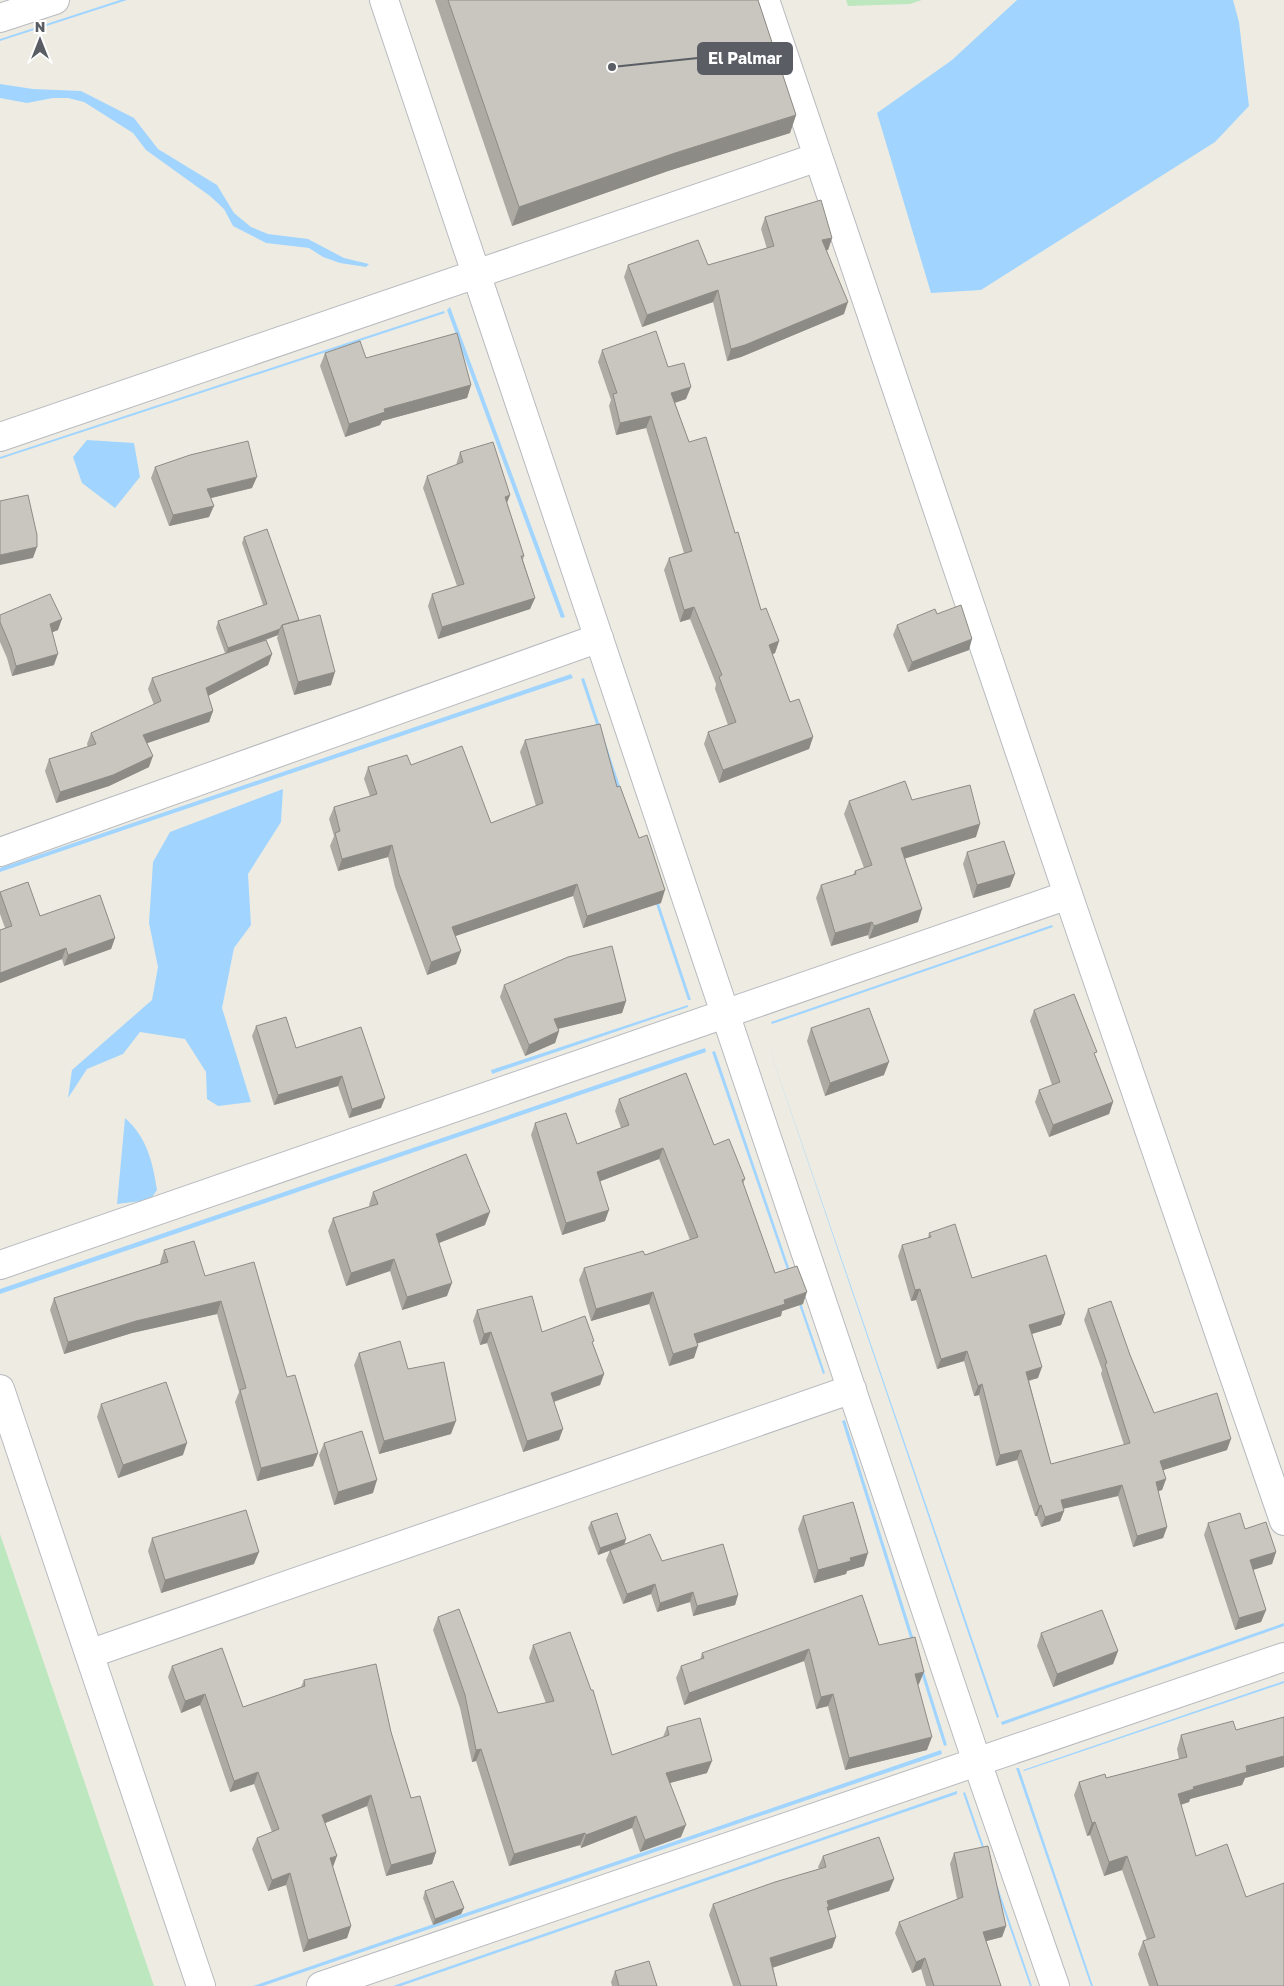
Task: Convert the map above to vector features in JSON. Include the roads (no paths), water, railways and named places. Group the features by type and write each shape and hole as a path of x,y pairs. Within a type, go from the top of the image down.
{"street":[{"path":"0,18 54,0"},
{"path":"384,0 1054,1986"},
{"path":"765,0 1068,896 1284,1521"},
{"path":"0,437 818,157"},
{"path":"0,852 599,638"},
{"path":"0,1265 1068,896"},
{"path":"0,1389 201,1986"},
{"path":"89,1654 852,1389"},
{"path":"321,1986 1284,1657"}],"water":[{"path":"120,0 127,0 0,41 0,39"},
{"path":"1017,0 1233,0 1239,22 1249,106 1215,142 981,290 931,293 877,113 952,60"},
{"path":"0,84 33,89 81,91 134,118 158,149 217,185 234,213 251,227 268,234 308,239 344,258 369,264 366,267 340,263 323,257 309,248 266,243 233,226 224,209 210,196 146,150 133,133 84,102 68,98 53,98 27,103 0,98"},
{"path":"450,307 565,617 561,618 447,310"},
{"path":"444,311 445,313 0,459 0,457"},
{"path":"87,440 134,443 140,477 115,508 82,483 73,457"},
{"path":"571,674 573,678 0,872 0,868"},
{"path":"584,678 691,1000 688,1000 581,679"},
{"path":"283,789 281,822 248,874 251,925 234,948 222,1008 251,1102 218,1106 207,1099 206,1072 185,1039 140,1032 123,1054 87,1069 68,1098 72,1070 152,1000 158,967 149,923 153,862 170,832"},
{"path":"1052,925 1053,927 772,1024 771,1022"},
{"path":"688,1005 688,1007 492,1074 491,1070"},
{"path":"761,1024 999,1717 997,1718"},
{"path":"705,1048 706,1052 0,1294 0,1289"},
{"path":"715,1051 825,1373 823,1374 712,1052"},
{"path":"125,1118 139,1133 148,1151 157,1190 150,1200 117,1204"},
{"path":"845,1420 947,1745 944,1746 842,1421"},
{"path":"1284,1623 1284,1626 1002,1725 1001,1722"},
{"path":"1284,1681 1284,1683 1023,1770"},
{"path":"941,1750 942,1754 263,1986 253,1986"},
{"path":"1016,1768 1019,1768 1093,1986 1091,1986"},
{"path":"957,1791 957,1794 401,1986 393,1986"},
{"path":"965,1792 1032,1986 1030,1986 963,1793"}],"place":[{"name":"El Palmar","path":"612,67"}]}
